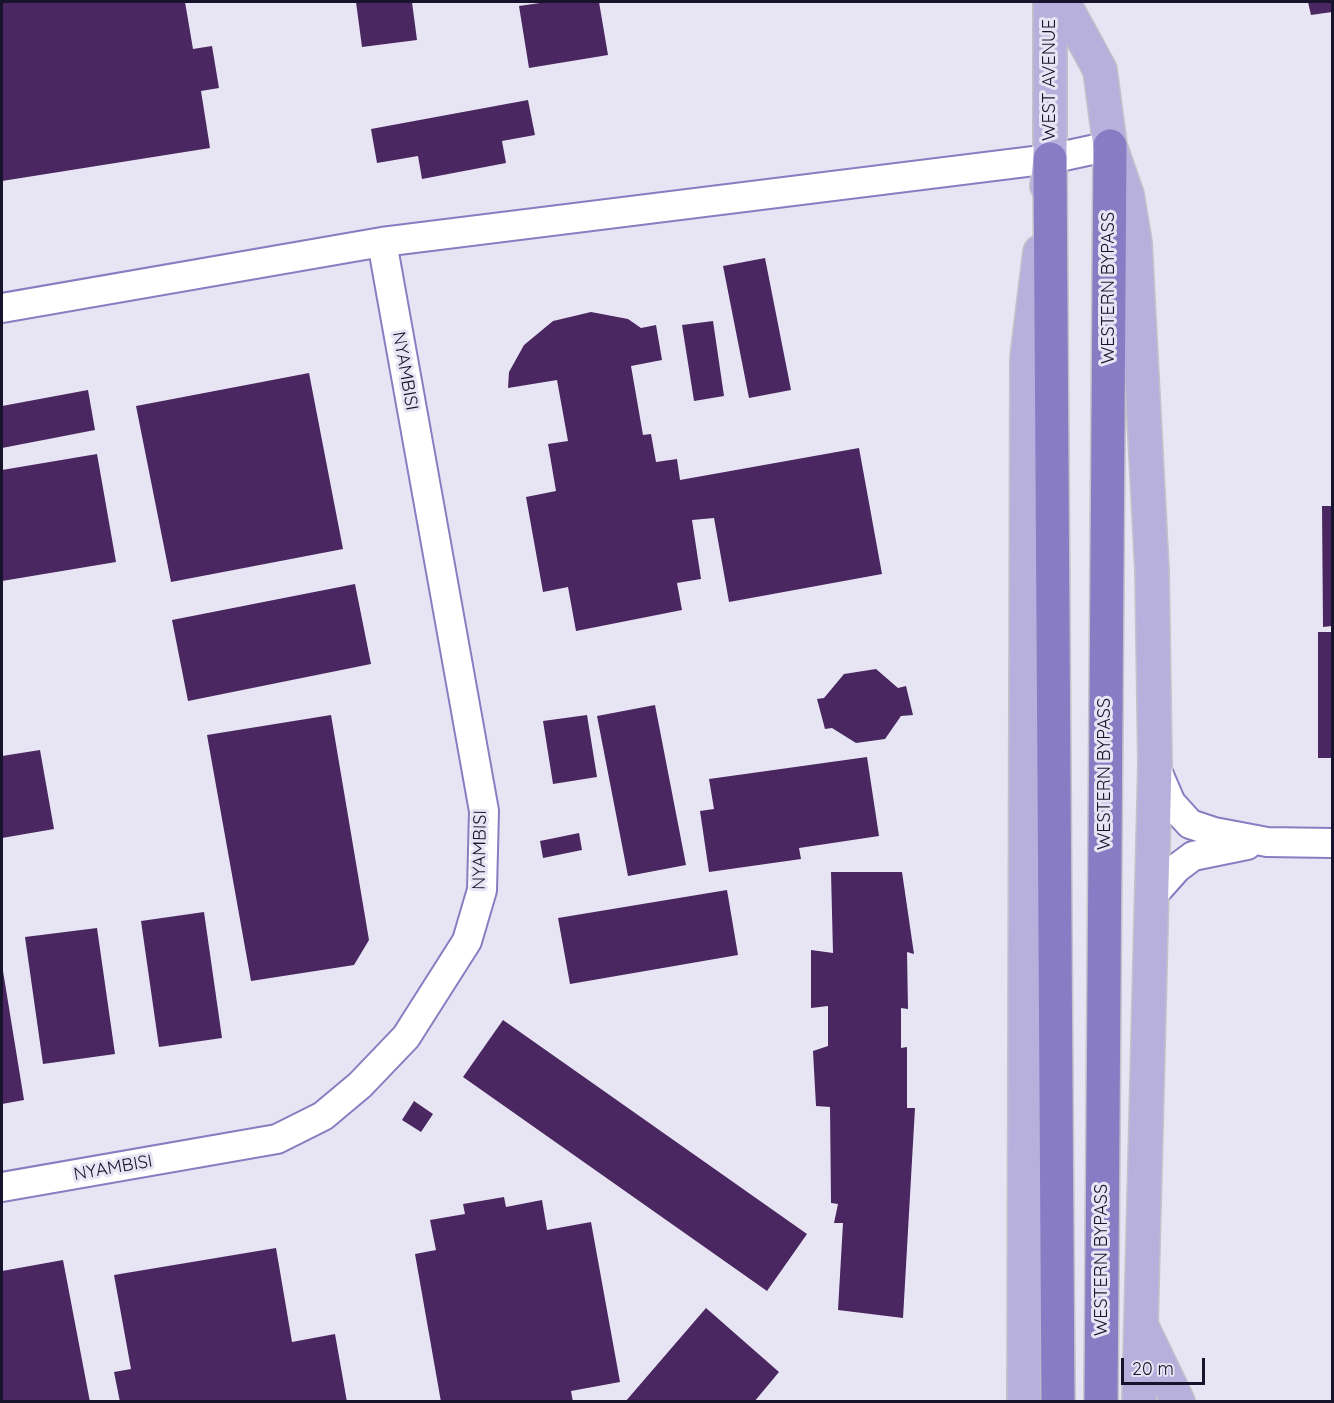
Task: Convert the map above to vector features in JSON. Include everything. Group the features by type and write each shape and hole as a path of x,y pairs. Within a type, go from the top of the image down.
{"highway":[{"name":"WESTERN BYPASS","path":"1101,1401 1110,146"},
{"path":"1050,159 1058,1401"}],"main road":[{"name":"WEST AVENUE","path":"1024,1401 1027,358 1050,159 1050,2"},
{"name":"WEST AVENUE","path":"1063,2 1100,70 1110,146 1127,195 1135,243 1152,571 1155,764 1139,1401"},
{"path":"1140,1322 1178,1401"},
{"path":"1003,1401 1025,1345"}],"street":[{"path":"2,308 382,242 1050,159 1110,146"},
{"name":"NYAMBISI","path":"2,1187 277,1139 324,1116 360,1085 406,1037 466,941 482,890 484,812 382,242"},
{"path":"1155,764 1171,803 1190,824 1214,832 1267,842 1332,843"},
{"path":"1152,896 1177,868 1193,856 1267,842"}],"building":[{"path":"2,2 185,2 193,49 212,46 219,88 201,91 210,148 2,181"},
{"path":"356,2 412,2 417,40 362,47"},
{"path":"547,2 599,2 608,55 529,68 519,6"},
{"path":"1308,2 1332,2 1332,12 1311,15"},
{"path":"528,100 535,135 502,141 506,163 422,179 418,156 377,163 371,129"},
{"path":"765,258 791,390 749,398 723,266"},
{"path":"591,312 628,319 641,328 656,325 662,360 631,366 643,435 651,434 656,462 677,459 680,480 859,448 882,574 729,602 714,518 692,520 701,579 677,583 682,610 576,631 568,587 543,592 526,497 556,491 548,444 568,441 557,380 508,388 509,372 524,345 553,321"},
{"path":"713,321 724,396 694,401 682,325"},
{"path":"309,373 343,549 171,582 136,406"},
{"path":"88,390 95,430 2,448 2,406"},
{"path":"97,454 116,562 2,581 2,470"},
{"path":"1322,506 1332,506 1332,626 1323,627"},
{"path":"355,584 371,664 188,701 172,620"},
{"path":"1318,632 1332,632 1332,758 1318,758"},
{"path":"876,669 898,688 906,686 913,715 901,716 885,739 856,743 832,728 825,729 817,699 824,698 844,674"},
{"path":"655,705 686,865 628,876 597,716"},
{"path":"331,715 369,940 354,965 251,981 207,735"},
{"path":"587,715 597,777 553,784 543,721"},
{"path":"40,750 54,829 2,838 2,756"},
{"path":"867,757 879,836 799,848 801,859 709,872 700,811 714,809 709,779"},
{"path":"579,833 582,850 543,858 540,841"},
{"path":"831,872 902,872 914,954 907,952 908,1009 901,1008 901,1048 907,1047 907,1108 915,1108 903,1318 838,1310 843,1223 834,1223 838,1204 831,1203 830,1107 816,1106 813,1051 828,1046 828,1006 811,1008 811,950 833,953"},
{"path":"727,890 738,955 570,984 558,918"},
{"path":"204,912 222,1038 159,1047 141,921"},
{"path":"97,928 115,1054 43,1064 25,937"},
{"path":"2,972 24,1100 2,1104"},
{"path":"503,1020 807,1234 767,1291 463,1077"},
{"path":"414,1101 433,1114 421,1132 402,1120"},
{"path":"504,1197 506,1207 542,1200 547,1230 591,1222 620,1382 571,1391 573,1402 441,1402 415,1254 436,1250 430,1220 465,1214 463,1204"},
{"path":"276,1248 292,1342 335,1334 347,1402 120,1402 114,1372 131,1369 114,1275"},
{"path":"63,1260 90,1402 2,1402 2,1271"},
{"path":"706,1308 779,1372 754,1402 625,1402"}]}
